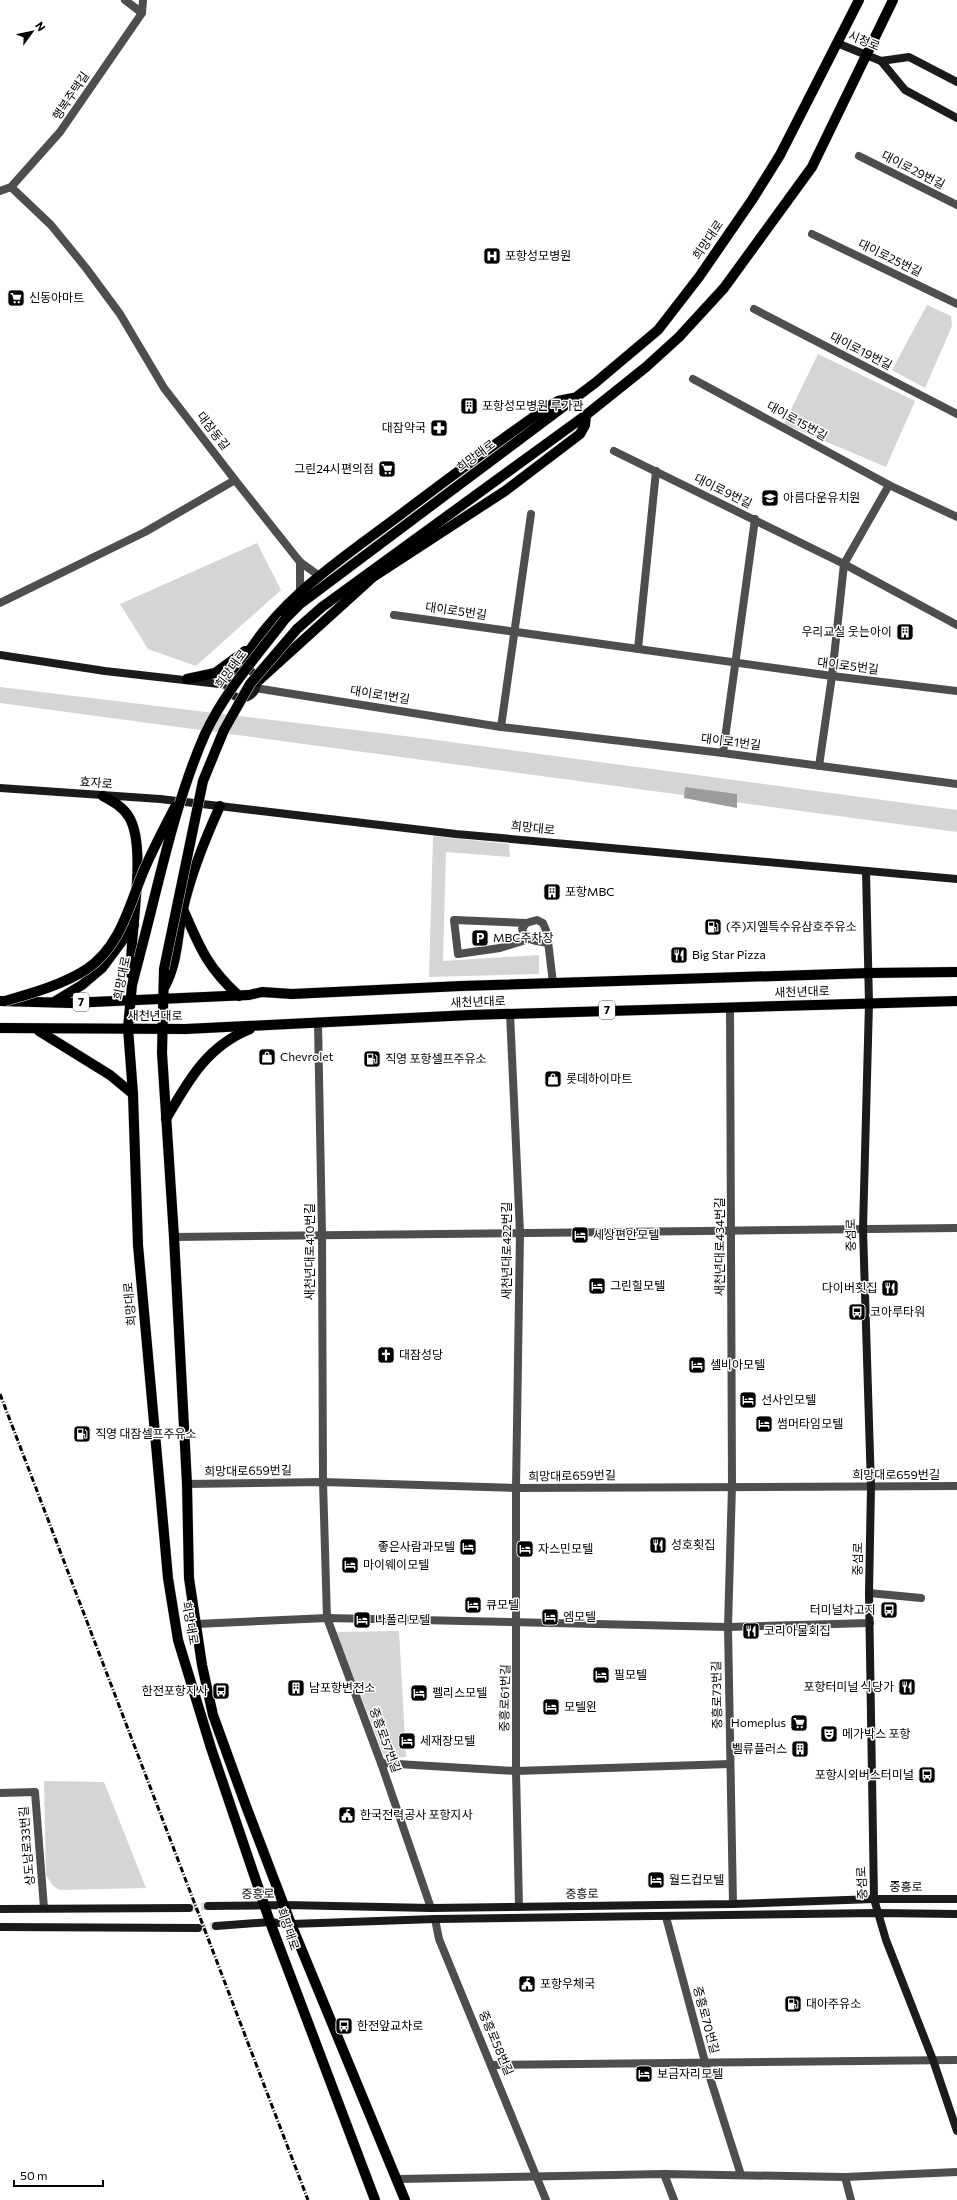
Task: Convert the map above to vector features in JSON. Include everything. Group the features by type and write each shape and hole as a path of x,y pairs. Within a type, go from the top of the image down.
{"main road":[{"name":"희망대로","path":"375,2200 270,1922 266,1906 199,1712 178,1640 168,1578 138,1245 133,1094 128,1028 131,990 183,792 206,733 229,692 285,620 300,604 575,398 624,360 658,330 699,277 752,200 780,154 859,0"},
{"name":"희망대로","path":"405,2200 398,2179 291,1924 213,1715 202,1665 189,1578 187,1484 174,1237 166,1119 162,995 164,969 203,781 224,730 250,684 297,629 322,607 586,414 646,367 680,337 729,282 812,167 893,0"},
{"name":"시청로","path":"837,43 881,61 905,90 957,118"},
{"name":"시청로","path":"881,61 909,57 957,82"},
{"path":"187,679 215,673 250,647 300,591 318,575 549,406 558,401 575,398"},
{"path":"250,647 239,668 232,672 228,678 230,693 237,698 244,699 251,695 256,685 373,577 505,491 580,434 585,425 586,414"},
{"path":"0,655 105,671 187,679 228,685"},
{"path":"239,668 247,669 254,674 256,685"},
{"name":"효자로","path":"0,788 190,802"},
{"path":"3,1001 70,979 88,968 101,956 124,923 144,871 183,792"},
{"path":"104,796 120,806 130,818 136,832 137,856 134,925 130,968 131,990"},
{"name":"희망대로","path":"190,802 464,834 866,872"},
{"path":"162,995 173,969 183,910 200,851 220,806"},
{"path":"869,973 866,872 957,879"},
{"path":"183,910 208,964 221,980 238,996"},
{"path":"52,1003 82,985 102,968 134,925"},
{"name":"새천년대로","path":"3,1001 52,1003 130,1000 162,995 238,996 262,992 292,994 553,983 869,973 957,972"},
{"name":"중섬로","path":"869,973 870,1003 862,1229 871,1487 869,1593 874,1899 886,1940 933,2060 957,2130"},
{"name":"새천년대로","path":"0,1028 37,1030 128,1028 162,1029 257,1026 510,1013 957,1001"},
{"path":"166,1119 194,1072 210,1055 231,1036 257,1026"},
{"path":"37,1030 110,1075 133,1094"},
{"name":"중흥로","path":"208,1906 285,1905 431,1908 733,1904 874,1899 957,1900"},
{"path":"0,1909 189,1908"},
{"name":"중흥로","path":"216,1926 270,1922 291,1924 434,1919 877,1913 957,1914"},
{"path":"0,1927 198,1928"}],"street":[{"path":"125,0 142,13"},
{"path":"142,13 143,0"},
{"name":"행복주택길","path":"0,191 12,186 60,132 142,13"},
{"name":"대이로29번길","path":"859,156 957,205"},
{"name":"대잠동길","path":"12,186 51,225 86,268 120,314 164,388 300,562 318,575"},
{"name":"대이로25번길","path":"812,234 957,304"},
{"name":"대이로19번길","path":"754,309 957,414"},
{"name":"대이로15번길","path":"694,378 889,485 957,517"},
{"name":"대이로9번길","path":"614,451 844,564 957,625"},
{"path":"638,649 656,471"},
{"path":"0,603 145,532 235,480"},
{"path":"819,766 832,676 844,564 889,485"},
{"path":"501,726 531,514"},
{"path":"723,753 755,519"},
{"path":"300,562 300,591"},
{"name":"대이로5번길","path":"394,615 832,676 957,691"},
{"name":"대이로1번길","path":"256,685 501,726 723,753 957,784"},
{"path":"530,939 500,948 458,954 454,920 526,923 538,920 543,923 548,943 553,983"},
{"path":"526,923 522,929 524,936 548,943"},
{"name":"새천년대로434번길","path":"730,1007 732,1486"},
{"name":"새천년대로422번길","path":"510,1013 520,1233 516,1488"},
{"name":"새천년대로410번길","path":"318,1022 322,1236 323,1482"},
{"path":"174,1237 957,1228"},
{"name":"희망대로659번길","path":"187,1484 323,1482 516,1488 957,1486"},
{"name":"중흥로57번길","path":"323,1482 327,1618 381,1763 431,1908"},
{"name":"중흥로73번길","path":"732,1486 728,1627 733,1904"},
{"name":"중흥로61번길","path":"516,1488 518,1622 516,1771 519,1907"},
{"path":"869,1593 921,1598"},
{"path":"197,1624 327,1618 728,1627 870,1623"},
{"path":"381,1763 516,1771 730,1764"},
{"name":"상도남로33번길","path":"0,1793 35,1792 44,1908"},
{"name":"중흥로70번길","path":"666,1917 705,2062 742,2175"},
{"name":"중흥로58번길","path":"434,1919 439,1939 492,2065 546,2200"},
{"path":"492,2065 957,2060"},
{"path":"398,2179 664,2174 845,2177 957,2172"},
{"path":"664,2174 674,2200"},
{"path":"845,2177 851,2200"}],"shaded area":[{"path":"927,305 951,316 952,326 925,388 892,370"},
{"path":"818,354 915,401 886,467 784,424"},
{"path":"257,543 281,590 196,666 148,649 120,604"},
{"path":"0,687 421,738 957,810 957,832 0,703"},
{"path":"685,787 737,794 737,808 684,798"},
{"path":"433,836 509,844 510,857 446,852 443,961 539,955 539,974 429,977"},
{"path":"399,1631 406,1757 385,1758 336,1632"},
{"path":"44,1781 104,1782 146,1888 60,1890 53,1886 46,1875"}],"tunnel":[{"path":"189,1908 208,1906"},
{"path":"198,1928 216,1926"}],"railway":[{"path":"0,1394 308,2200"}],"place":[{"name":"포항성모병원","path":"492,256"},
{"name":"신동아마트","path":"16,298"},
{"name":"포항성모병원 루가관","path":"469,406"},
{"name":"대잠약국","path":"439,428"},
{"name":"그린24시편의점","path":"387,469"},
{"name":"아름다운유치원","path":"770,498"},
{"name":"우리교실 웃는아이","path":"905,632"},
{"name":"포항MBC","path":"552,892"},
{"name":"(주)지엘특수유삼호주유소","path":"713,927"},
{"name":"MBC주차장","path":"480,938"},
{"name":"Big Star Pizza","path":"679,955"},
{"name":"Chevrolet","path":"267,1057"},
{"name":"직영 포항셀프주유소","path":"372,1059"},
{"name":"롯데하이마트","path":"553,1079"},
{"name":"세상편안모텔","path":"580,1235"},
{"name":"그린힐모텔","path":"597,1286"},
{"name":"다이버횟집","path":"890,1288"},
{"name":"코아루타워","path":"857,1312"},
{"name":"대잠성당","path":"386,1355"},
{"name":"셀비아모텔","path":"697,1365"},
{"name":"선사인모텔","path":"748,1400"},
{"name":"썸머타임모텔","path":"764,1424"},
{"name":"직영 대잠셀프주유소","path":"82,1434"},
{"name":"성호횟집","path":"658,1545"},
{"name":"좋은사람과모텔","path":"468,1547"},
{"name":"자스민모텔","path":"525,1549"},
{"name":"마이웨이모텔","path":"350,1565"},
{"name":"큐모텔","path":"473,1605"},
{"name":"터미널차고지","path":"889,1610"},
{"name":"엠모텔","path":"550,1617"},
{"name":"나폴리모텔","path":"362,1620"},
{"name":"코리아물회집","path":"751,1631"},
{"name":"필모텔","path":"601,1675"},
{"name":"포항터미널 식당가","path":"907,1687"},
{"name":"남포항변전소","path":"296,1688"},
{"name":"한전포항지사","path":"221,1691"},
{"name":"펠리스모텔","path":"419,1693"},
{"name":"모텔윈","path":"551,1707"},
{"name":"Homeplus","path":"799,1723"},
{"name":"메가박스 포항","path":"829,1734"},
{"name":"세재장모텔","path":"407,1741"},
{"name":"벨류플러스","path":"800,1749"},
{"name":"포항시외버스터미널","path":"927,1775"},
{"name":"한국전력공사 포항지사","path":"347,1815"},
{"name":"월드컵모텔","path":"656,1880"},
{"name":"포항우체국","path":"527,1984"},
{"name":"대아주유소","path":"793,2004"},
{"name":"한전앞교차로","path":"344,2026"},
{"name":"보금자리모텔","path":"644,2074"}]}
